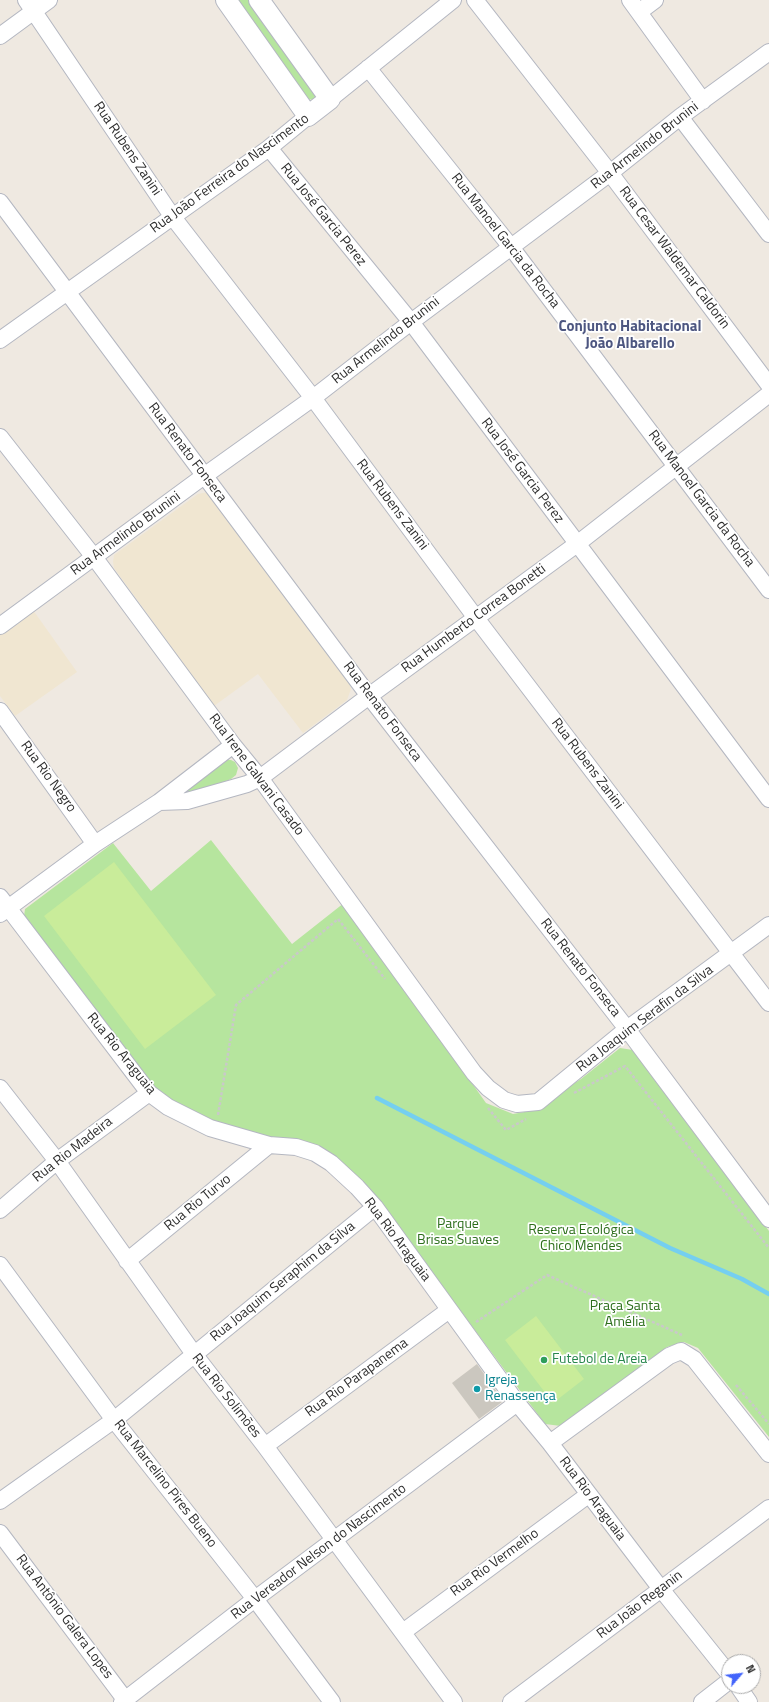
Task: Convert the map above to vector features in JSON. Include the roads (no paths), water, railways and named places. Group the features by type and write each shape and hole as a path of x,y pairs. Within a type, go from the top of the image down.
{"street":[{"path":"0,36 30,5 48,0"},
{"path":"226,0 308,116"},
{"path":"259,0 330,99"},
{"name":"Rua João Ferreira do Nascimento","path":"0,340 269,148 453,0"},
{"name":"Rua Cesar Waldemar Caldorin","path":"475,0 610,174 769,385"},
{"path":"655,0 635,6 703,101"},
{"name":"Rua Rubens Zanini","path":"30,5 172,216 313,398 476,618 769,1003"},
{"name":"Rua Armelindo Brunini","path":"0,626 313,398 411,322 610,174 680,118 769,52"},
{"name":"Rua Manoel Garcia da Rocha","path":"368,68 511,247 769,590"},
{"path":"680,118 769,234"},
{"name":"Rua José Garcia Perez","path":"269,148 411,322 769,799"},
{"name":"Rua Renato Fonseca","path":"0,202 369,696 627,1029 769,1219"},
{"name":"Rua Humberto Correa Bonetti","path":"160,802 187,801 247,784 260,778 369,696 577,544 769,394"},
{"name":"Rua Irene Galvani Casado","path":"0,437 94,557 233,745 260,778 474,1073 488,1088 504,1100 517,1104"},
{"name":"Rua Rio Negro","path":"0,711 95,844"},
{"path":"3,906 160,802 233,745"},
{"name":"Rua Rio Araguaia","path":"3,906 149,1093 168,1107 210,1128 270,1145 296,1147 315,1153 331,1163 357,1187 375,1207 517,1403 550,1443 588,1495 721,1664"},
{"name":"Rua Joaquim Serafin da Silva","path":"517,1104 538,1102 627,1029 769,925"},
{"name":"Rua Rio Solimões","path":"0,1088 57,1161 194,1354 265,1446 454,1702"},
{"name":"Rua Rio Madeira","path":"0,1210 57,1161 149,1093"},
{"name":"Rua Rio Turvo","path":"127,1261 270,1145"},
{"name":"Rua Joaquim Seraphim da Silva","path":"0,1501 114,1420 375,1207"},
{"name":"Rua Marcelino Pires Bueno","path":"0,1265 114,1420 255,1599 332,1702"},
{"name":"Rua Rio Parapanema","path":"265,1446 449,1310"},
{"path":"550,1443 684,1344 694,1359 769,1454"},
{"name":"Rua Vereador Nelson do Nascimento","path":"125,1701 255,1599 517,1403"},
{"name":"Rua Rio Vermelho","path":"403,1632 588,1495"},
{"name":"Rua João Reganin","path":"511,1702 769,1508"},
{"name":"Rua Antônio Galera Lopes","path":"0,1532 125,1701"},
{"path":"702,1702 721,1687"}],"waterway":[{"path":"377,1098 670,1248 742,1279 769,1294"}],"place":[{"name":"Futebol de Areia","path":"544,1360"},
{"name":"Igreja Renassença","path":"477,1389"}],"district":[{"name":"Conjunto Habitacional João Albarello","path":"630,336"}],"park label":[{"name":"Parque Brisas Suaves","path":"458,1234"},
{"name":"Reserva Ecológica Chico Mendes","path":"581,1240"},
{"name":"Praça Santa Amélia","path":"625,1316"}]}
